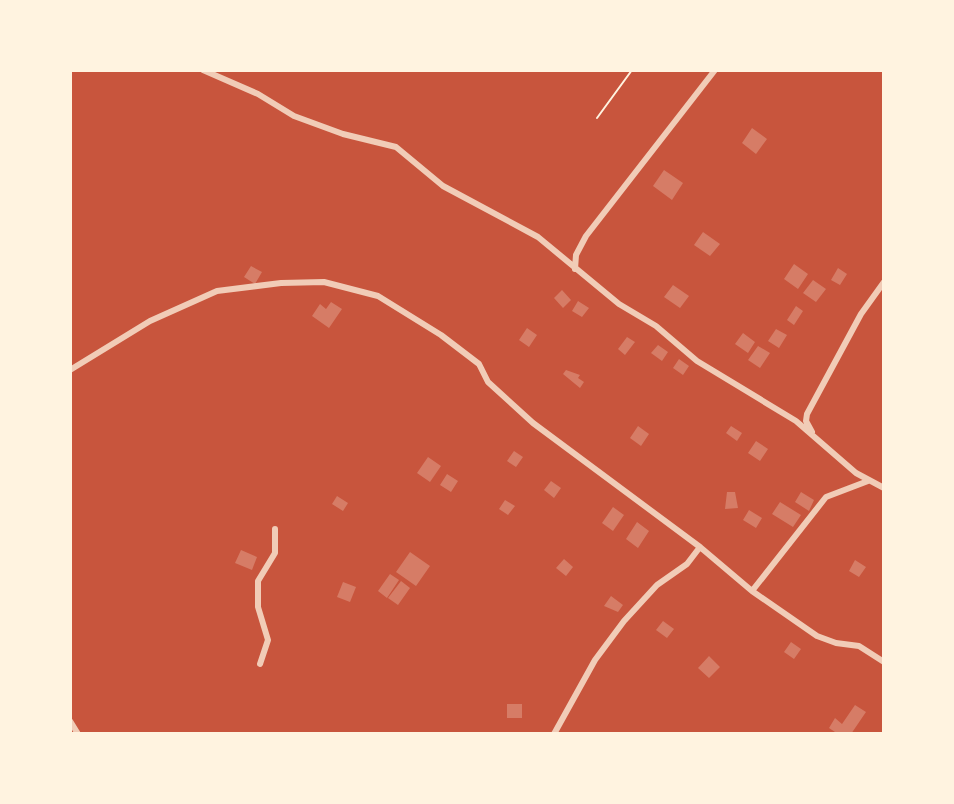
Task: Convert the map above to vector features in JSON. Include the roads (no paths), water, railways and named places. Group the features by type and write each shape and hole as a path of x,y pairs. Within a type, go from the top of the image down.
{"street":[{"path":"203,70 258,94 286,113 343,134 396,147 443,186 538,237 619,304 656,327 697,361 812,434 868,481 884,488"},
{"path":"575,269 576,255 586,236 715,70"},
{"path":"70,370 150,321 217,291 281,283 324,282 378,296 440,335 479,364 488,382 533,423 701,547 752,591 817,636 836,643 859,646 884,662"},
{"path":"812,434 806,421 807,414 861,314 884,282"},
{"path":"752,591 826,497 835,491 868,481"},
{"path":"261,664 268,640 258,607 258,579 275,554 275,529"},
{"path":"568,734 556,731 564,710 595,660 624,621 657,585 687,564 701,547"},
{"path":"70,721 78,734"}]}
